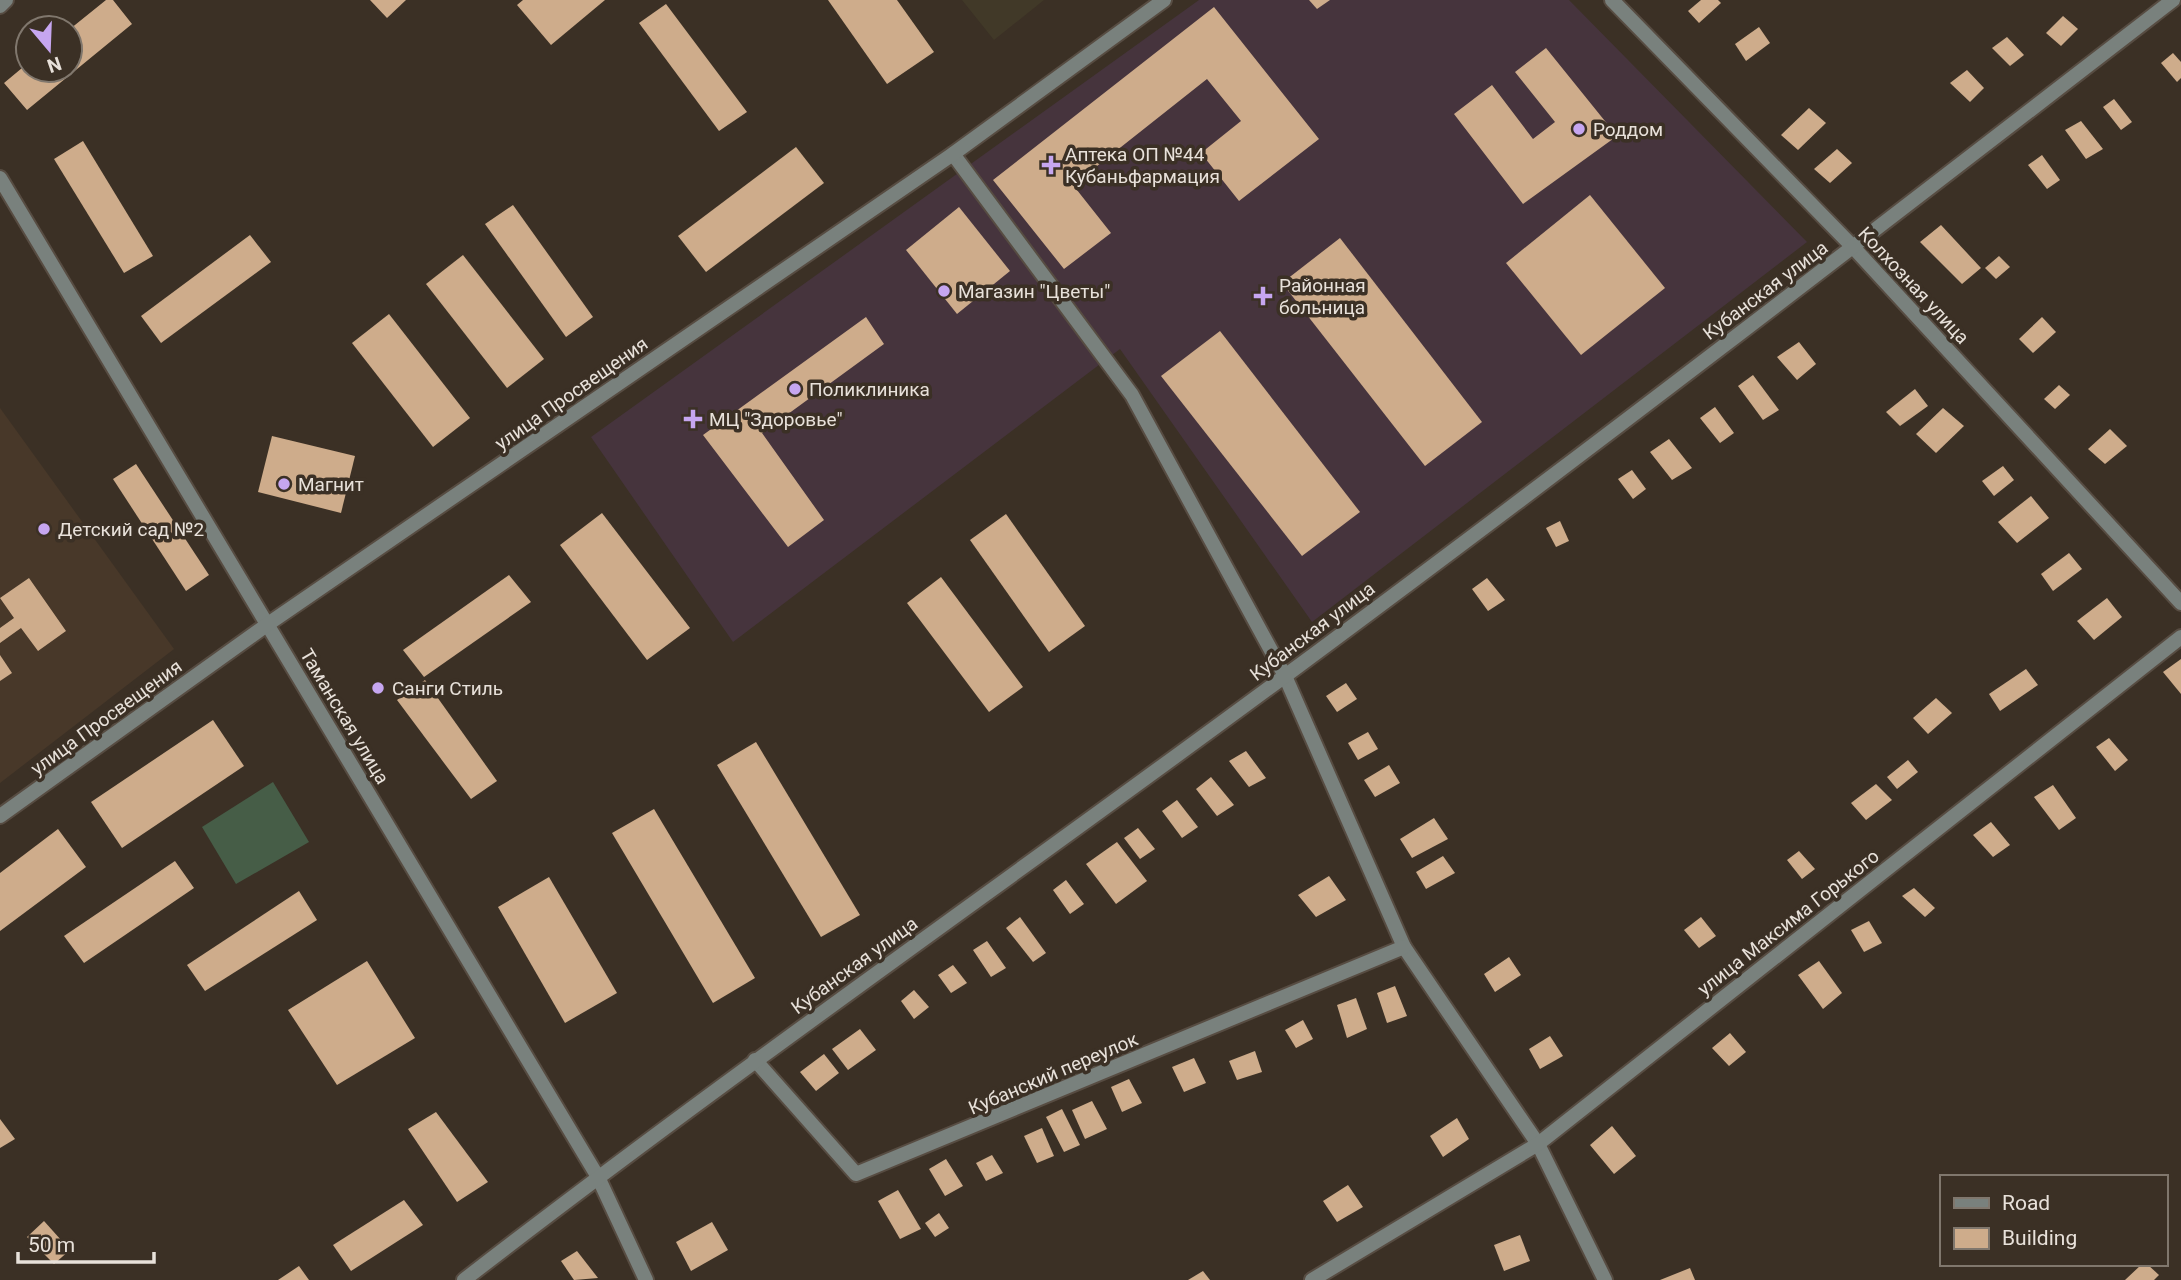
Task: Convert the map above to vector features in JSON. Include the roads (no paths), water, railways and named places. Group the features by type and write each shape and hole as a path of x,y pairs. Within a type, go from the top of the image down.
{"street":[{"path":"0,6 6,0"},
{"name":"улица Просвещения","path":"0,816 268,624 953,154 1164,0"},
{"name":"Колхозная улица","path":"1612,0 1853,247 2181,603"},
{"name":"Кубанская улица","path":"464,1280 755,1060 1285,676 1853,247 2173,0"},
{"path":"953,154 1132,395 1285,676 1404,947 1538,1144 1605,1280"},
{"name":"Таманская улица","path":"0,178 598,1177 646,1280"},
{"name":"улица Максима Горького","path":"1312,1280 1538,1144 2181,636"},
{"name":"Кубанский переулок","path":"755,1060 856,1174 1404,947"}],"place":[{"name":"Роддом","path":"1579,129"},
{"name":"Аптека ОП №44 Кубаньфармация","path":"1051,165"},
{"name":"Магазин \"Цветы\"","path":"944,291"},
{"name":"Районная больница","path":"1263,296"},
{"name":"Поликлиника","path":"795,389"},
{"name":"МЦ \"Здоровье\"","path":"693,419"},
{"name":"Магнит","path":"284,484"},
{"name":"Детский сад №2","path":"44,529"},
{"name":"Санги Стиль","path":"378,688"}]}
